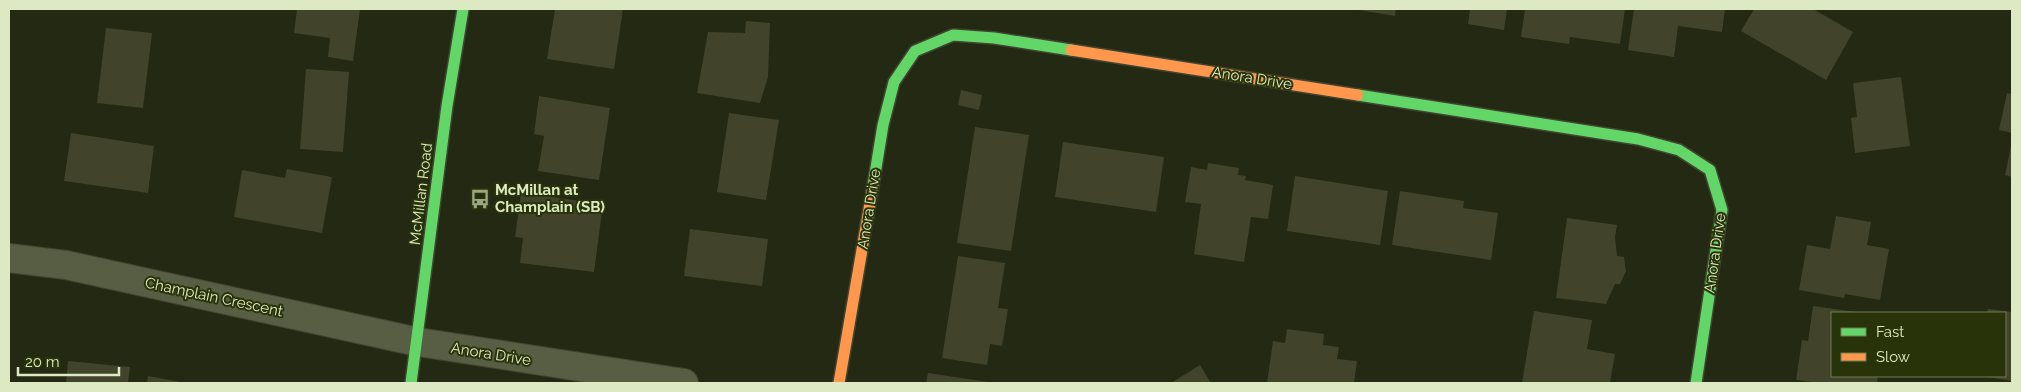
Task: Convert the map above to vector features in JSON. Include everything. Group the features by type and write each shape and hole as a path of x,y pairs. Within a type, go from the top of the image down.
{"street":[{"name":"McMillan Road","path":"411,383 463,9"},
{"name":"Anora Drive","path":"839,383 883,125 894,82 915,51 953,36 994,38 1638,139 1679,150 1710,170 1722,210 1696,383"},
{"name":"Champlain Crescent","path":"9,258 66,265 418,342"},
{"name":"Anora Drive","path":"418,342 684,383"}],"building":[{"path":"297,9 360,9 353,61 328,57 330,38 294,33"},
{"path":"555,9 623,9 614,69 547,59"},
{"path":"1353,9 1396,9 1395,16"},
{"path":"1470,9 1507,9 1504,30 1468,24"},
{"path":"1525,9 1625,9 1620,44 1570,37 1569,44 1521,37"},
{"path":"1634,9 1725,9 1722,32 1678,26 1674,57 1628,50"},
{"path":"1754,9 1813,9 1853,32 1826,80 1741,31"},
{"path":"746,21 770,23 768,77 760,103 697,93 708,32 745,33"},
{"path":"106,28 152,33 143,108 97,103"},
{"path":"306,69 349,72 343,152 300,149"},
{"path":"1901,77 1910,146 1855,153 1851,118 1857,117 1853,83"},
{"path":"961,90 982,95 979,110 958,105"},
{"path":"2007,93 2012,94 2012,133 1999,130"},
{"path":"539,96 610,108 599,180 538,171 544,136 534,134"},
{"path":"729,113 779,120 766,200 717,192"},
{"path":"975,127 1029,135 1011,251 957,243"},
{"path":"71,133 154,146 148,193 64,181"},
{"path":"1063,142 1164,157 1156,212 1055,197"},
{"path":"2012,146 2012,177 2005,175"},
{"path":"1208,163 1239,168 1238,175 1246,176 1245,180 1273,185 1268,219 1251,217 1244,262 1194,254 1201,204 1185,202 1191,167 1207,170"},
{"path":"287,169 332,177 322,233 234,217 242,170 285,178"},
{"path":"1295,176 1388,191 1380,245 1287,231"},
{"path":"1400,191 1464,201 1463,208 1498,213 1491,260 1392,245"},
{"path":"521,193 603,204 594,272 520,263 523,238 515,237"},
{"path":"1836,216 1871,222 1867,245 1889,249 1880,300 1845,294 1844,298 1799,290 1807,245 1830,249"},
{"path":"1567,218 1617,225 1615,237 1617,256 1624,257 1626,271 1620,284 1615,284 1606,304 1556,298"},
{"path":"690,229 768,239 762,286 684,276"},
{"path":"958,256 1005,263 998,308 1008,309 1002,346 990,344 987,365 942,358"},
{"path":"1813,306 1856,312 1831,312 1831,377 1878,377 1877,383 1819,383 1796,380 1802,340 1808,341"},
{"path":"1988,309 2012,312 2012,381 1986,377 2006,377 2006,312 1987,312"},
{"path":"1534,311 1592,320 1587,349 1615,354 1610,383 1522,383"},
{"path":"1287,329 1324,334 1323,345 1339,347 1337,359 1357,361 1354,383 1267,383 1273,341 1285,343"},
{"path":"68,361 130,367 128,383 66,383"},
{"path":"1200,365 1211,383 1171,383"},
{"path":"928,373 988,382 988,383 926,383"},
{"path":"148,376 181,382 181,383 147,383"}],"traffic: fast":[{"path":"411,383 447,106 463,9"},
{"path":"873,186 883,125 894,82 915,51 953,35 994,38 1071,50"},
{"path":"1358,95 1638,139 1679,150 1710,170 1722,210 1696,383"}],"traffic: slow":[{"path":"1071,50 1358,95"},
{"path":"839,383 873,186"}],"place":[{"name":"McMillan at Champlain (SB)","path":"480,199"}]}
